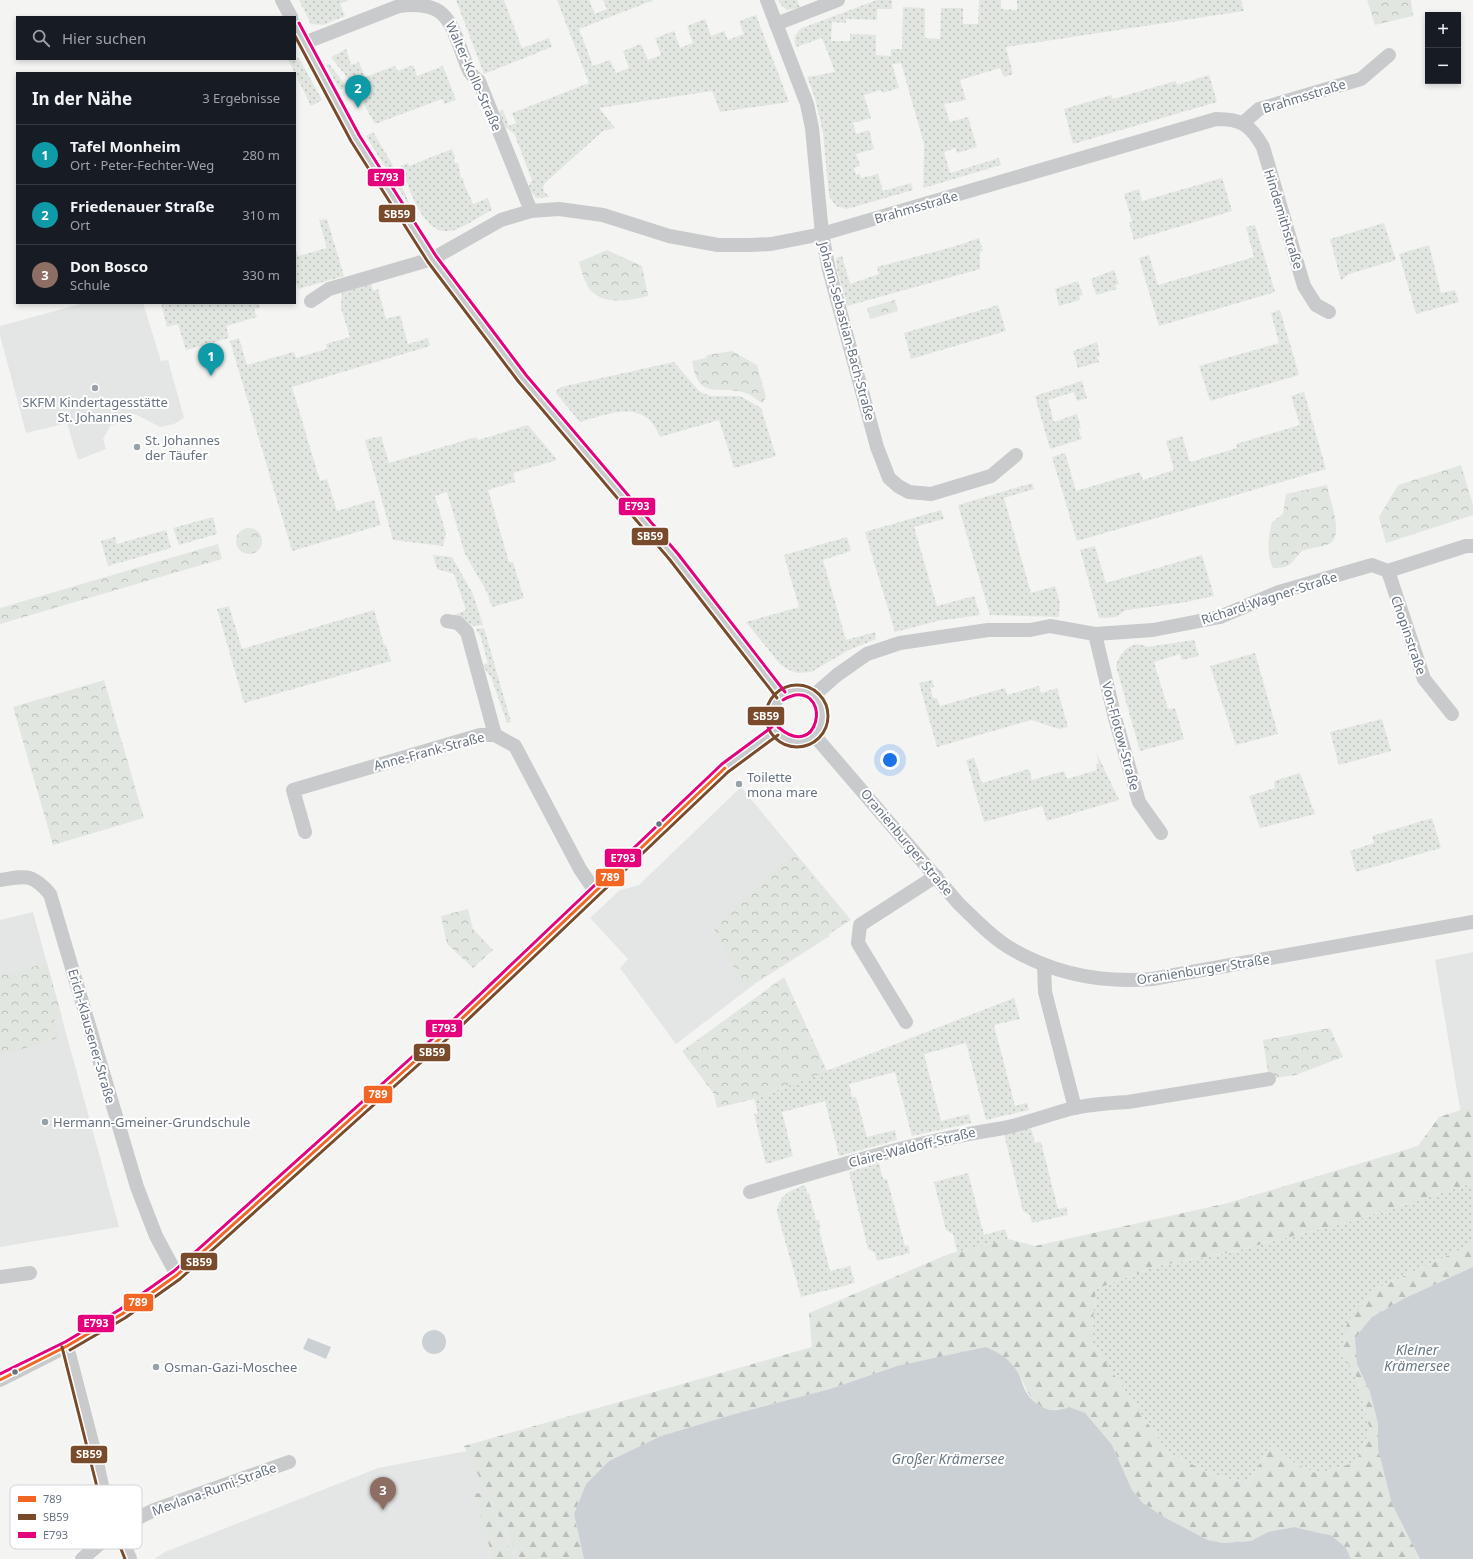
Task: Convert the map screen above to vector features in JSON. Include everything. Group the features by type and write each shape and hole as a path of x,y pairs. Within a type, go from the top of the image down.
{"street":[{"path":"282,0 290,16"},
{"name":"Johann-Sebastian-Bach-Straße","path":"766,0 807,104 812,128 822,234 831,277 877,447 889,478 903,489 915,494 931,494 991,476 1016,455"},
{"path":"776,24 838,0"},
{"name":"Walter-Kollo-Straße","path":"304,43 399,6 414,4 429,6 445,14 451,24 471,75 479,81 531,211"},
{"path":"296,27 355,138 432,260 522,378 674,557 781,695"},
{"name":"Brahmsstraße","path":"311,301 329,288 432,260 501,220 531,211 558,209 603,215 669,236 718,244 771,244 822,234 1216,119 1229,119 1243,123 1259,109 1361,79 1389,55"},
{"name":"Hindemithstraße","path":"1243,123 1255,133 1262,147 1304,286 1316,305 1329,312"},
{"path":"1388,571 1466,546 1473,546"},
{"name":"Richard-Wagner-Straße","path":"814,696 837,675 867,654 900,643 988,630 1030,630 1050,626 1095,634 1153,630 1208,620 1247,607 1280,592 1372,565 1388,571"},
{"name":"Chopinstraße","path":"1388,571 1424,679 1452,714"},
{"path":"447,622 458,623 466,632 495,735"},
{"name":"Von-Flotow-Straße","path":"1095,634 1115,718 1139,802 1161,833"},
{"path":"794,690 808,692 814,696 818,701 823,715 822,722 814,735 807,740 794,741 782,737 775,731 771,718 771,712 776,699 781,695 794,690"},
{"path":"0,1380 67,1346 122,1314 177,1276 454,1026 725,768 775,731"},
{"name":"Anne-Frank-Straße","path":"305,832 293,790 480,735 495,735 515,746 580,868 595,891"},
{"name":"Oranienburger Straße","path":"814,735 959,904 985,929 1010,948 1044,965 1075,974 1103,979 1152,979 1473,922"},
{"name":"Erich-Klausener-Straße","path":"0,880 22,876 39,880 50,894 137,1187 156,1236 177,1276"},
{"path":"906,1022 858,942 860,925 936,876"},
{"path":"1044,965 1045,992 1075,1108"},
{"name":"Claire-Waldoff-Straße","path":"750,1192 910,1146 984,1130 998,1129 1075,1108 1105,1103 1128,1102 1269,1079"},
{"path":"0,1277 30,1273"},
{"path":"67,1346 102,1485"},
{"name":"Mevlana-Rumi-Straße","path":"142,1516 154,1510 289,1462"},
{"name":"Mevlana-Rumi-Straße","path":"82,1559 94,1549"},
{"path":"126,1549 130,1559"}],"shaded area":[{"name":"SKFM Kindertagesstätte St. Johannes","path":"80,304 143,304 161,361 168,360 184,418 174,424 160,427 135,414 124,416 121,423 111,425 103,439 106,449 78,460 67,423 26,433 0,335 0,326"},
{"path":"741,787 851,920 829,934 830,936 756,983 676,1044 620,968 628,959 590,918 620,890 639,885"},
{"name":"Hermann-Gmeiner-Grundschule","path":"33,912 119,1227 0,1247 0,920"},
{"path":"1473,952 1473,1161 1469,1162 1435,960"},
{"path":"467,1451 520,1559 154,1559 165,1552 378,1468"}],"green space":[{"path":"299,0 349,0 340,4 345,16 323,25 311,24"},
{"path":"456,0 504,0 522,48 549,38 552,47 484,74"},
{"path":"557,0 589,0 595,14 607,9 603,0 654,0 579,29 593,66 610,60 616,73 629,68 623,51 641,44 648,60 661,55 655,38 674,31 680,48 693,43 687,26 705,19 711,36 724,31 728,40 744,34 739,21 756,15 789,102 720,112 712,91 599,108 615,128 603,131 546,182 543,187 544,192 550,197 536,198 528,188 532,180 514,133 505,127 499,112 503,110 509,126 516,123 512,113 589,83"},
{"path":"778,0 797,0 800,8 787,10"},
{"path":"877,0 892,0 892,9 877,9 877,20 846,19 846,23 832,22 831,41 850,41 850,34 876,35 876,55 891,56 891,49 902,49 903,7 925,8 925,38 940,39 941,8 963,8 963,24 978,24 979,0 1001,0 1001,9 1017,10 1017,0 1241,0 1244,11 1006,47 1013,74 1004,77 1000,68 960,80 966,100 944,104 950,122 968,117 977,147 957,153 955,148 944,152 950,173 999,158 1001,165 923,188 924,144 901,63 892,64 899,88 882,93 881,90 864,95 871,118 853,123 856,134 869,130 874,149 856,154 860,166 854,168 856,175 860,174 861,178 878,174 883,191 911,183 913,190 847,209 836,206 829,196 823,133 815,98 807,77 835,72 822,38 796,47 795,39 796,34 802,28"},
{"path":"1367,0 1411,0 1413,16 1375,25"},
{"path":"346,49 351,65 359,62 365,77 395,66 398,71 413,65 417,76 443,66 456,100 444,104 442,99 375,124 353,85 331,57"},
{"path":"296,58 299,58 322,100 311,106 296,75 296,72 294,72 288,60 296,60"},
{"path":"329,64 347,87 340,90 326,65"},
{"path":"1209,75 1217,102 1073,144 1064,109 1111,95 1113,99 1176,81 1177,85"},
{"path":"373,132 391,162 409,203 408,204 366,136"},
{"path":"452,149 455,157 455,163 458,163 461,178 463,178 464,184 473,204 488,198 492,210 462,227 445,231 435,228 427,221 420,211 413,199 400,166 408,163 409,166"},
{"path":"1222,178 1232,211 1134,240 1129,222 1132,222 1124,194 1139,189 1142,201"},
{"path":"327,219 344,276 298,289 296,282 296,251 298,256 327,248 319,220"},
{"path":"1384,223 1396,260 1349,274 1341,280 1330,239"},
{"path":"1255,225 1275,292 1159,326 1139,258 1149,255 1158,285 1254,257 1246,227"},
{"path":"979,238 983,251 980,252 980,269 847,306 837,270 836,258 842,256 850,284 879,274 877,267 956,246"},
{"path":"1429,245 1441,293 1455,290 1459,302 1416,314 1399,254"},
{"path":"607,250 642,266 648,296 614,300 605,299 591,291 585,281 579,262"},
{"path":"1114,270 1119,284 1115,285 1117,289 1096,295 1091,279"},
{"path":"1078,281 1083,295 1079,296 1080,300 1059,306 1055,289"},
{"path":"371,282 373,291 378,289 386,319 400,315 408,344 428,338 430,346 292,387 320,481 327,479 337,511 374,500 381,525 292,551 230,341 239,338 247,365 294,352 296,358 327,349 326,344 350,337 341,308 342,290"},
{"path":"895,300 898,311 870,319 867,308"},
{"path":"161,304 258,304 260,308 254,309 257,317 226,326 229,338 186,350 178,324 167,327"},
{"path":"998,305 1006,331 911,359 904,333"},
{"path":"1280,310 1299,375 1210,401 1199,366 1279,343 1271,313"},
{"path":"1097,342 1100,356 1097,357 1099,362 1078,368 1073,351"},
{"path":"732,351 757,365 766,397 762,403 751,395 743,392 710,389 699,381 692,361 706,358 707,355"},
{"path":"674,362 699,391 710,396 740,396 761,408 776,456 734,468 719,420 660,437 654,425 646,417 636,413 615,413 580,422 555,392 561,387"},
{"path":"1082,381 1087,398 1077,401 1074,392 1048,400 1054,422 1077,414 1081,428 1078,429 1082,439 1050,449 1035,396"},
{"path":"1304,392 1326,469 1077,541 1052,457 1065,453 1076,491 1140,472 1143,480 1174,470 1166,441 1182,436 1190,462 1237,448 1236,444 1300,425 1291,396"},
{"path":"528,425 557,460 513,473 515,482 488,490 509,562 513,562 524,598 492,607 487,592 465,554 447,492 435,496 446,533 443,546 393,540 365,440 381,436 389,463 476,437 478,440"},
{"path":"1461,465 1473,505 1473,515 1386,543 1379,517 1398,485"},
{"path":"1032,483 1034,489 1004,498 1031,593 1055,586 1060,602 1059,617 990,615 958,505"},
{"path":"1327,485 1335,516 1336,533 1334,540 1329,544 1302,551 1293,562 1287,566 1273,568 1269,557 1269,534 1272,522 1283,514 1286,494"},
{"path":"941,510 944,519 914,527 937,606 974,596 980,615 937,621 895,632 865,532"},
{"path":"213,517 217,534 179,545 173,528"},
{"path":"249,528 258,532 262,541 258,550 249,554 240,550 236,541 240,532"},
{"path":"166,530 171,548 108,566 101,541 115,537 117,544"},
{"path":"847,537 851,551 823,560 846,640 875,632 876,639 849,650 811,672 797,673 787,669 780,664 746,622 799,607 784,555"},
{"path":"218,544 222,559 0,624 0,608"},
{"path":"1095,546 1106,583 1202,555 1214,596 1181,603 1126,610 1116,617 1099,618 1080,550"},
{"path":"433,555 452,557 473,594 483,625 474,626 454,618 454,615 466,610 454,574 437,569"},
{"path":"229,606 242,649 374,610 384,645 386,645 391,661 244,703 217,609"},
{"path":"484,628 511,722 507,723 491,677 482,665 488,663 480,635 476,629"},
{"path":"1194,640 1199,656 1182,660 1180,654 1154,662 1168,709 1175,708 1184,739 1140,751 1116,666 1120,656 1127,648 1136,644 1147,647"},
{"path":"1255,653 1278,734 1236,745 1210,666"},
{"path":"104,680 144,818 53,845 13,707"},
{"path":"932,680 934,687 930,688 933,698 937,698 940,706 1005,688 1007,695 1039,686 1041,693 1057,688 1068,727 1059,729 1031,720 937,747 919,683"},
{"path":"1382,719 1391,751 1339,765 1330,732"},
{"path":"1096,752 1119,800 1047,821 1042,806 984,822 966,760 974,758 982,783 1029,769 1032,780 1064,771 1067,779 1097,770 1096,764 1099,763"},
{"path":"1300,773 1315,814 1260,828 1249,796 1275,788 1274,781"},
{"path":"1432,818 1441,848 1356,872 1350,851 1374,843 1372,836"},
{"path":"794,854 850,920 745,989 713,927"},
{"path":"468,909 473,929 493,950 473,968 447,944 441,916"},
{"path":"47,963 62,1017 54,1020 61,1037 0,1056 0,976"},
{"path":"784,977 827,1071 754,1099 717,1108 714,1094 682,1051"},
{"path":"1014,998 1020,1019 994,1025 1015,1106 1027,1103 1029,1110 986,1120 966,1043 924,1054 941,1121 969,1114 971,1123 912,1136 895,1072 849,1084 852,1097 856,1097 867,1137 895,1130 897,1140 839,1156 825,1101 782,1112 793,1156 766,1164 754,1114 758,1113 754,1099"},
{"path":"1330,1028 1343,1057 1296,1075 1269,1079 1263,1040"},
{"path":"1473,1106 1473,1183 1355,1220 1227,1253 1157,1266 1096,1289 1091,1341 1168,1453 1217,1476 1248,1483 1272,1444 1296,1464 1318,1474 1356,1462 1370,1430 1355,1372 1340,1354 1348,1320 1378,1288 1473,1244 1473,1267 1405,1298 1372,1317 1357,1364 1370,1392 1378,1424 1378,1449 1392,1503 1420,1559 1351,1559 1346,1548 1331,1535 1294,1527 1268,1532 1251,1541 1223,1543 1208,1540 1164,1517 1143,1503 1132,1490 1112,1445 1063,1410 1047,1409 1036,1403 1028,1392 1021,1378 897,1366 830,1389 731,1415 661,1436 609,1461 586,1484 574,1514 584,1559 520,1559 464,1446 812,1347 809,1313 949,1254 1008,1239 1035,1246 1228,1203 1418,1146 1439,1117"},
{"path":"1031,1128 1035,1143 1041,1142 1058,1209 1066,1207 1068,1215 1032,1223 1030,1215 1023,1211 1004,1134"},
{"path":"879,1163 883,1179 887,1179 905,1246 908,1245 910,1253 877,1261 875,1253 868,1249 849,1172"},
{"path":"968,1173 984,1235 1005,1229 1008,1239 957,1252 953,1234 946,1230 934,1182"},
{"path":"1473,1183 1473,1244 1378,1288 1340,1354 1355,1372 1370,1430 1356,1462 1318,1474 1296,1464 1272,1444 1248,1483 1217,1476 1168,1453 1091,1341 1096,1289 1157,1266 1228,1253 1355,1220"},
{"path":"805,1185 807,1193 809,1193 816,1220 819,1220 821,1228 819,1229 830,1271 850,1266 855,1283 801,1297 777,1212 780,1201 786,1194"},
{"path":"474,1493 486,1494 514,1559 493,1559"}],"water":[{"name":"Kleiner Krämersee","path":"1473,1267 1473,1559 1420,1559 1392,1504 1378,1449 1378,1424 1370,1392 1357,1364 1355,1338 1372,1317 1405,1298"},
{"path":"434,1330 439,1331 445,1337 445,1347 439,1353 434,1354 429,1353 423,1347 422,1342 423,1337 429,1331"},
{"path":"308,1338 331,1347 326,1359 303,1349"},
{"name":"Großer Krämersee","path":"986,1347 1002,1355 1011,1363 1016,1370 1026,1392 1037,1404 1052,1410 1069,1407 1085,1413 1112,1445 1132,1490 1143,1503 1164,1517 1208,1540 1223,1543 1251,1541 1268,1532 1294,1527 1331,1535 1346,1548 1351,1559 584,1559 574,1514 586,1484 609,1461 661,1436 731,1415 830,1389 897,1366"}],"transit line":[{"name":"E793","path":"299,23 359,135 436,256 526,375 678,554 785,692"},
{"name":"SB59","path":"296,38 351,141 428,262 518,381 670,560 777,698"},
{"name":"SB59","path":"797,685 809,687 819,694 826,704 828,716 826,728 819,738 809,745 797,747 785,745 775,738 768,728 766,716 768,704 775,694 785,687 797,685"},
{"name":"E793","path":"778,727 792,735 803,736 811,731 815,722 816,712 813,703 806,696 795,695 783,700"},
{"name":"E793","path":"0,1374 65,1342 119,1310 174,1271 451,1022 722,764 772,727"},
{"name":"SB59","path":"70,1350 125,1318 180,1279 457,1030 728,772 778,735"},
{"name":"789","path":"0,1380 67,1346 122,1314 177,1275 454,1026 725,768"},
{"name":"SB59","path":"62,1347 96,1485"},
{"name":"SB59","path":"121,1549 125,1559"}],"place":[{"name":"Friedenauer Straße","path":"358,108"},
{"name":"Tafel Monheim","path":"211,376"},
{"name":"SKFM Kindertagesstätte St. Johannes","path":"95,388"},
{"name":"St. Johannes der Täufer","path":"137,447"},
{"name":"Toilette mona mare","path":"739,784"},
{"name":"Hermann-Gmeiner-Grundschule","path":"45,1122"},
{"name":"Osman-Gazi-Moschee","path":"156,1367"},
{"name":"Don Bosco","path":"383,1510"}]}
